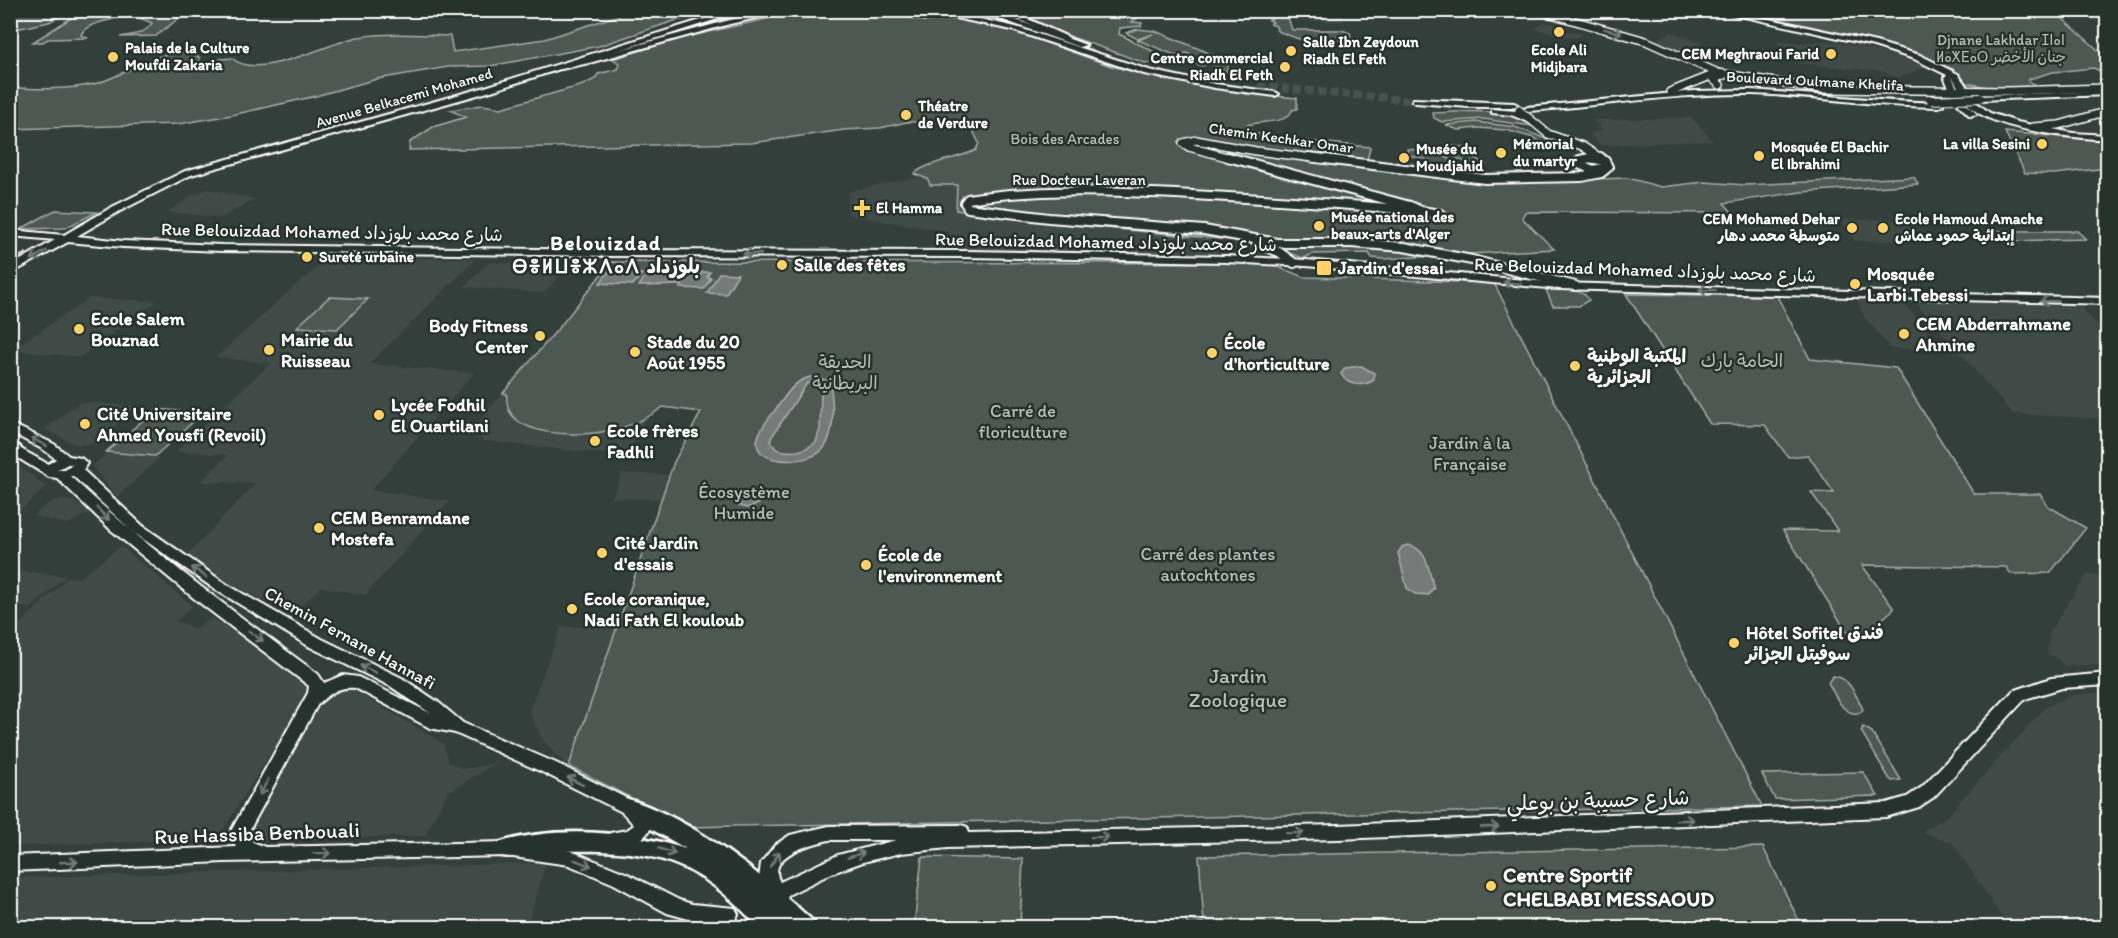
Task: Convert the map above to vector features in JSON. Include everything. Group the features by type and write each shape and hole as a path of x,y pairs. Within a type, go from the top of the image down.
{"highway":[{"path":"965,10 992,17 1054,42"},
{"path":"979,10 1082,45"},
{"path":"628,807 663,823 743,873 803,926"},
{"path":"506,849 533,843 598,843 655,847 687,858 712,872 737,890 772,925"}],"main road":[{"path":"721,24 784,10"},
{"path":"700,31 704,34 714,34 745,21 801,10"},
{"path":"890,10 926,18 940,12"},
{"path":"928,10 1014,28 1124,65 1181,80 1275,94"},
{"path":"1001,10 1082,45 1162,70 1258,86"},
{"path":"1717,10 1876,44 1927,60 1955,76 1970,101 1981,112 2016,126"},
{"path":"561,67 614,56 766,11"},
{"name":"Avenue Belkacemi Mohamed","path":"10,271 153,189 188,173 561,67 739,12"},
{"path":"1948,71 1946,75 1960,102 1971,112 2016,126 2078,136 2108,138"},
{"name":"Boulevard Oulmane Khelifa","path":"1488,110 1419,104 1523,108 1670,92 1760,88 1935,102 2107,96"},
{"path":"1488,110 1728,92 1901,104 1935,102"},
{"path":"1523,108 1535,122"},
{"path":"1488,110 1513,113 1535,122"},
{"path":"2032,129 2056,128 2078,136"},
{"path":"90,224 89,232 103,242"},
{"name":"Rue Belouizdad Mohamed شارع محمد بلوزداد","path":"10,233 103,242 222,248 610,253 967,254 1226,259 1521,284 2108,302"},
{"path":"10,427 49,447 63,469 116,527 201,596 312,678 317,685 311,702 238,837 242,843 264,854"},
{"path":"12,448 63,469"},
{"name":"Chemin Fernane Hannafi","path":"63,469 138,530 221,587 316,643 396,682 432,706 457,727 550,768 628,807"},
{"name":"شارع حسيبة بن بوعلي","path":"1041,838 1362,831 1886,810 1913,802 1929,792 2019,695 2033,688 2061,681 2108,679"},
{"path":"311,702 326,688 343,681 358,683 436,723 457,727"},
{"path":"598,843 612,838 631,837 640,830 642,821 628,807"},
{"path":"803,926 774,892 768,879 770,863 775,856 796,840 829,833 976,832 1041,838"},
{"path":"784,890 836,862 874,850 948,841 1041,838"},
{"path":"506,849 572,858 621,879 674,907 692,912 728,914"},
{"name":"Rue Hassiba Benbouali","path":"10,864 264,854 506,849"}],"street":[{"path":"1537,10 1646,41 1718,72 1821,89 2008,91 2108,88"},
{"path":"1670,92 1718,72"},
{"path":"1720,86 1713,79 1731,75"},
{"path":"1523,108 1548,134 1585,148 1606,165"},
{"path":"2056,128 2108,111"},
{"path":"1534,178 1577,174 1582,163 1581,152 1560,138"},
{"name":"Chemin Kechkar Omar","path":"1440,214 1421,211 1410,206 1189,147 1183,143 1196,140 1256,151 1447,176 1485,179 1534,178"},
{"path":"1582,163 1606,165"},
{"path":"1534,178 1582,177 1601,173 1606,165"},
{"name":"Rue Docteur Laveran","path":"1421,211 1305,201 1114,191 1014,192 968,199 965,203 968,208 1049,218 1223,232 1277,243 1351,243 1404,247 1472,260 1576,286"},
{"name":"Rue Docteur Laveran","path":"1188,230 1193,234 1269,248 1294,263"}],"shaded area":[{"path":"1292,11 1344,11 1343,22 1292,20"},
{"name":"Ecole Ali Midjbara","path":"1545,22 1568,27 1565,30 1583,34 1575,38 1534,29"},
{"path":"1672,32 1704,45 1690,51 1668,49 1651,42"},
{"name":"CEM Meghraoui Farid","path":"1775,40 1801,43 1828,41 1849,44 1899,57 1926,67 1899,78 1880,71 1795,63"},
{"path":"1692,118 1713,141 1600,145 1588,133 1603,131 1593,120"},
{"path":"912,178 929,179 930,185 957,184 956,210 1203,237 1218,243 1221,248 1215,254 966,252 956,238 944,231 848,215 848,195 851,191"},
{"path":"207,189 255,199 221,218 168,212 192,195"},
{"path":"1840,219 1901,220 1924,240 1855,241"},
{"path":"328,257 476,259 369,364 474,373 371,490 449,501 365,595 321,587 292,614 224,581 187,555 256,483 201,482 228,455 176,451 271,363 216,357"},
{"path":"490,262 566,268 544,293 464,287"},
{"path":"609,271 642,274 633,285 600,283"},
{"path":"652,272 662,275 665,272 672,272 673,276 676,272 686,272 683,276 686,276 689,272 698,272 695,276 698,277 702,272 710,272 707,277 711,278 704,289 681,288 682,285 639,286 647,274"},
{"path":"719,273 738,274 726,294 707,293"},
{"name":"Ecole Salem Bouznad","path":"90,298 157,301 80,357 11,350"},
{"name":"CEM Abderrahmane Ahmine","path":"1857,299 1901,300 1943,350 1890,348 1863,315"},
{"path":"1914,301 2076,304 2107,334 2107,419 2013,414"},
{"path":"1361,366 1374,373 1374,380 1365,384 1356,384 1347,381 1341,374 1345,368"},
{"path":"815,376 830,382 832,426 827,443 816,455 806,458 782,460 762,454 758,447 759,433 789,391 797,383","holes":["807,383 818,386 821,390 820,429 816,442 797,451 776,449 771,438"]},
{"path":"503,393 507,394 506,402 509,411 517,420 549,432 578,435 611,430 645,419 627,456 483,441 474,427"},
{"name":"Cité Universitaire Ahmed Yousfi (Revoil)","path":"80,402 138,406 98,442 87,445 76,445 45,429"},
{"path":"106,452 160,457 117,497 92,466"},
{"path":"11,461 46,487 10,519"},
{"path":"622,473 670,475 662,499 612,498"},
{"path":"753,492 762,497 759,504 747,508 737,505 737,497"},
{"path":"60,499 73,501 90,513 67,524 33,516 46,505"},
{"path":"1408,545 1420,551 1427,562 1434,589 1429,595 1415,594 1407,588 1398,553 1402,547"},
{"path":"121,546 192,606 177,621 195,629 211,618 273,653 304,681 308,693 217,839 11,846 11,633 68,577 79,578"},
{"path":"11,570 66,576 31,608 11,606"},
{"path":"2087,575 2107,575 2107,665 2065,666 2056,657 2047,654 2049,632"},
{"path":"618,626 569,766 541,737 529,711 561,627"},
{"path":"346,686 443,743 448,762 463,769 483,766 500,760 447,793 425,836 262,840 255,836 254,820 329,692"},
{"path":"2107,692 2107,927 2008,927 1953,843 1922,832 1946,817 2045,708 2071,695"},
{"path":"546,863 527,927 11,927 11,878"}],"green space":[{"path":"11,10 69,11 49,22 11,30"},
{"name":"Bois des Arcades","path":"817,10 878,10 930,21 952,18 1017,32 1111,66 1154,77 1246,94 1297,98 1297,109 1292,110 1285,118 1247,125 1252,132 1272,138 1370,147 1366,165 1512,182 1628,178 1661,187 1704,182 1745,185 1914,177 1918,184 1801,192 1724,203 1733,213 1525,212 1522,218 1554,249 1384,259 1372,258 1369,253 1313,254 1304,258 1251,242 1075,225 956,210 957,185 930,185 928,179 914,174 927,166 976,150 979,143 974,133 977,124 962,121 907,122 880,128 844,130 751,143 409,150 410,142 433,127 466,117 450,110 482,105 501,108 583,85 595,79 598,74 618,69 620,64 613,59 682,38 793,13"},
{"path":"132,11 90,26 81,35 88,38 48,39 43,42 33,42 79,13"},
{"path":"188,11 156,36 120,37 146,30 152,23 140,18 149,12"},
{"path":"632,11 734,11 677,20 599,46 490,66 448,67 377,79 312,97 232,115 178,124 11,129 10,88 63,88 94,84 160,56 174,53 187,53 199,57 200,61 194,67 213,66 220,59 232,58 243,64 258,66 293,59 358,37 392,34 450,36 453,52 545,39"},
{"path":"1015,11 1132,11 1138,13 1164,11 1139,17 1132,22 1142,23 1141,26 1120,28 1119,34 1166,58 1145,63 1069,36"},
{"name":"Djnane Lakhdar ⵊⵏⴰⵏ ⵍⴰⵅⴹⴰⵔ جنان الأخضر","path":"1720,11 2043,11 2061,17 2107,58 2107,75 2094,68 2053,72 2029,79 2028,81 2039,87 1988,87 1966,83 1953,69 1914,55"},
{"path":"1269,16 1288,17 1292,30 1342,30 1350,33 1352,41 1299,39 1277,31 1276,26 1270,24 1273,22 1269,20 1273,18"},
{"path":"1138,29 1155,31 1229,61 1226,72 1210,63 1201,66 1188,60 1196,58 1187,53 1177,56 1138,40 1153,34 1138,39 1126,33"},
{"path":"1738,89 1895,100 1947,101 1925,103 1755,91 1533,108 1530,105"},
{"path":"1471,111 1499,113 1512,115 1532,126 1483,119 1442,122 1434,118 1433,113"},
{"path":"1476,122 1515,127 1568,147 1552,148 1534,138 1506,130 1478,128 1458,130 1446,125"},
{"path":"2005,132 2107,141 2107,168 2054,174 2025,173"},
{"path":"1447,145 1466,148 1468,154 1486,164 1481,167 1461,160 1452,154"},
{"path":"1407,149 1438,152 1456,163 1493,177 1430,167 1429,160 1408,155"},
{"path":"55,210 97,212 65,228 21,229"},
{"path":"1998,231 2077,231 2086,239 2009,241"},
{"path":"611,262 1267,263 1304,277 1494,283 1762,806 687,827 569,766 674,462 701,412 663,407 645,418 619,428 583,434 564,434 546,432 517,420 509,409 507,394 503,393"},
{"path":"1546,290 1576,291 1589,300 1579,306 1553,306"},
{"name":"الحامة بارك","path":"1626,294 1777,296 1810,359 1896,368 1974,494 2040,494 2048,506 2086,528 2050,573 2011,574 2006,567 1862,565 1894,609 1869,630 1847,632 1783,530 1838,531 1811,492 1834,493 1808,455 1788,457 1765,425 1710,424"},
{"path":"329,297 368,299 337,329 297,327"},
{"path":"156,409 203,413 155,456 106,452"},
{"path":"1833,676 1844,680 1852,688 1863,709 1861,712 1850,712 1837,699 1828,682"},
{"path":"1863,727 1872,732 1901,780 1892,781 1889,778 1861,731"},
{"path":"1863,772 1878,796 1775,799 1762,774"},
{"name":"Centre Sportif CHELBABI MESSAOUD","path":"1763,847 1799,921 1579,924 1513,928 1189,928 1186,919 1204,923 1199,856"},
{"path":"922,857 1023,859 1020,927 914,926"}],"tunnel":[{"path":"1258,86 1416,101"}],"tram line":[{"path":"10,262 26,253"}],"place":[{"name":"Ecole Ali Midjbara","path":"1559,32"},
{"name":"Salle Ibn Zeydoun Riadh El Feth","path":"1291,51"},
{"name":"CEM Meghraoui Farid","path":"1831,54"},
{"name":"Palais de la Culture Moufdi Zakaria","path":"113,57"},
{"name":"Centre commercial Riadh El Feth","path":"1285,67"},
{"name":"Théatre de Verdure","path":"906,115"},
{"name":"La villa Sesini","path":"2042,144"},
{"name":"Mémorial du martyr","path":"1501,153"},
{"name":"Mosquée El Bachir El Ibrahimi","path":"1759,156"},
{"name":"Musée du Moudjahid","path":"1404,158"},
{"name":"El Hamma","path":"862,208"},
{"name":"Musée national des beaux-arts d'Alger","path":"1319,226"},
{"name":"CEM Mohamed Dehar متوسطة محمد دهار","path":"1852,228"},
{"name":"Ecole Hamoud Amache إبتدائية حمود عماش","path":"1883,228"},
{"name":"Sureté urbaine","path":"307,257"},
{"name":"Salle des fêtes","path":"782,265"},
{"name":"Jardin d'essai","path":"1324,268"},
{"name":"Mosquée Larbi Tebessi","path":"1855,284"},
{"name":"Ecole Salem Bouznad","path":"79,329"},
{"name":"CEM Abderrahmane Ahmine","path":"1904,334"},
{"name":"Body Fitness Center","path":"540,336"},
{"name":"Mairie du Ruisseau","path":"269,350"},
{"name":"Stade du 20 Août 1955","path":"635,352"},
{"name":"École d'horticulture","path":"1212,353"},
{"name":"المكتبة الوطنية الجزائرية","path":"1575,366"},
{"name":"Lycée Fodhil El Ouartilani","path":"379,415"},
{"name":"Cité Universitaire Ahmed Yousfi (Revoil)","path":"85,424"},
{"name":"Ecole frères Fadhli","path":"595,441"},
{"name":"CEM Benramdane Mostefa","path":"319,528"},
{"name":"Cité Jardin d'essais","path":"602,553"},
{"name":"École de l'environnement","path":"866,565"},
{"name":"Ecole coranique, Nadi Fath El kouloub","path":"572,609"},
{"name":"Hôtel Sofitel فندق سوفيتل الجزائر","path":"1734,643"},
{"name":"Centre Sportif CHELBABI MESSAOUD","path":"1491,886"}],"district":[{"name":"Belouizdad ⴱⴻⵍⵡⴻⵣⴷⴰⴷ بلوزداد","path":"606,254"}],"park label":[{"name":"الحديقة البريطانية","path":"845,372"},
{"name":"Carré de floriculture","path":"1023,421"},
{"name":"Jardin à la Française","path":"1470,453"},
{"name":"Écosystème Humide","path":"744,502"},
{"name":"Carré des plantes autochtones","path":"1208,564"},
{"name":"Jardin Zoologique","path":"1238,687"}]}
